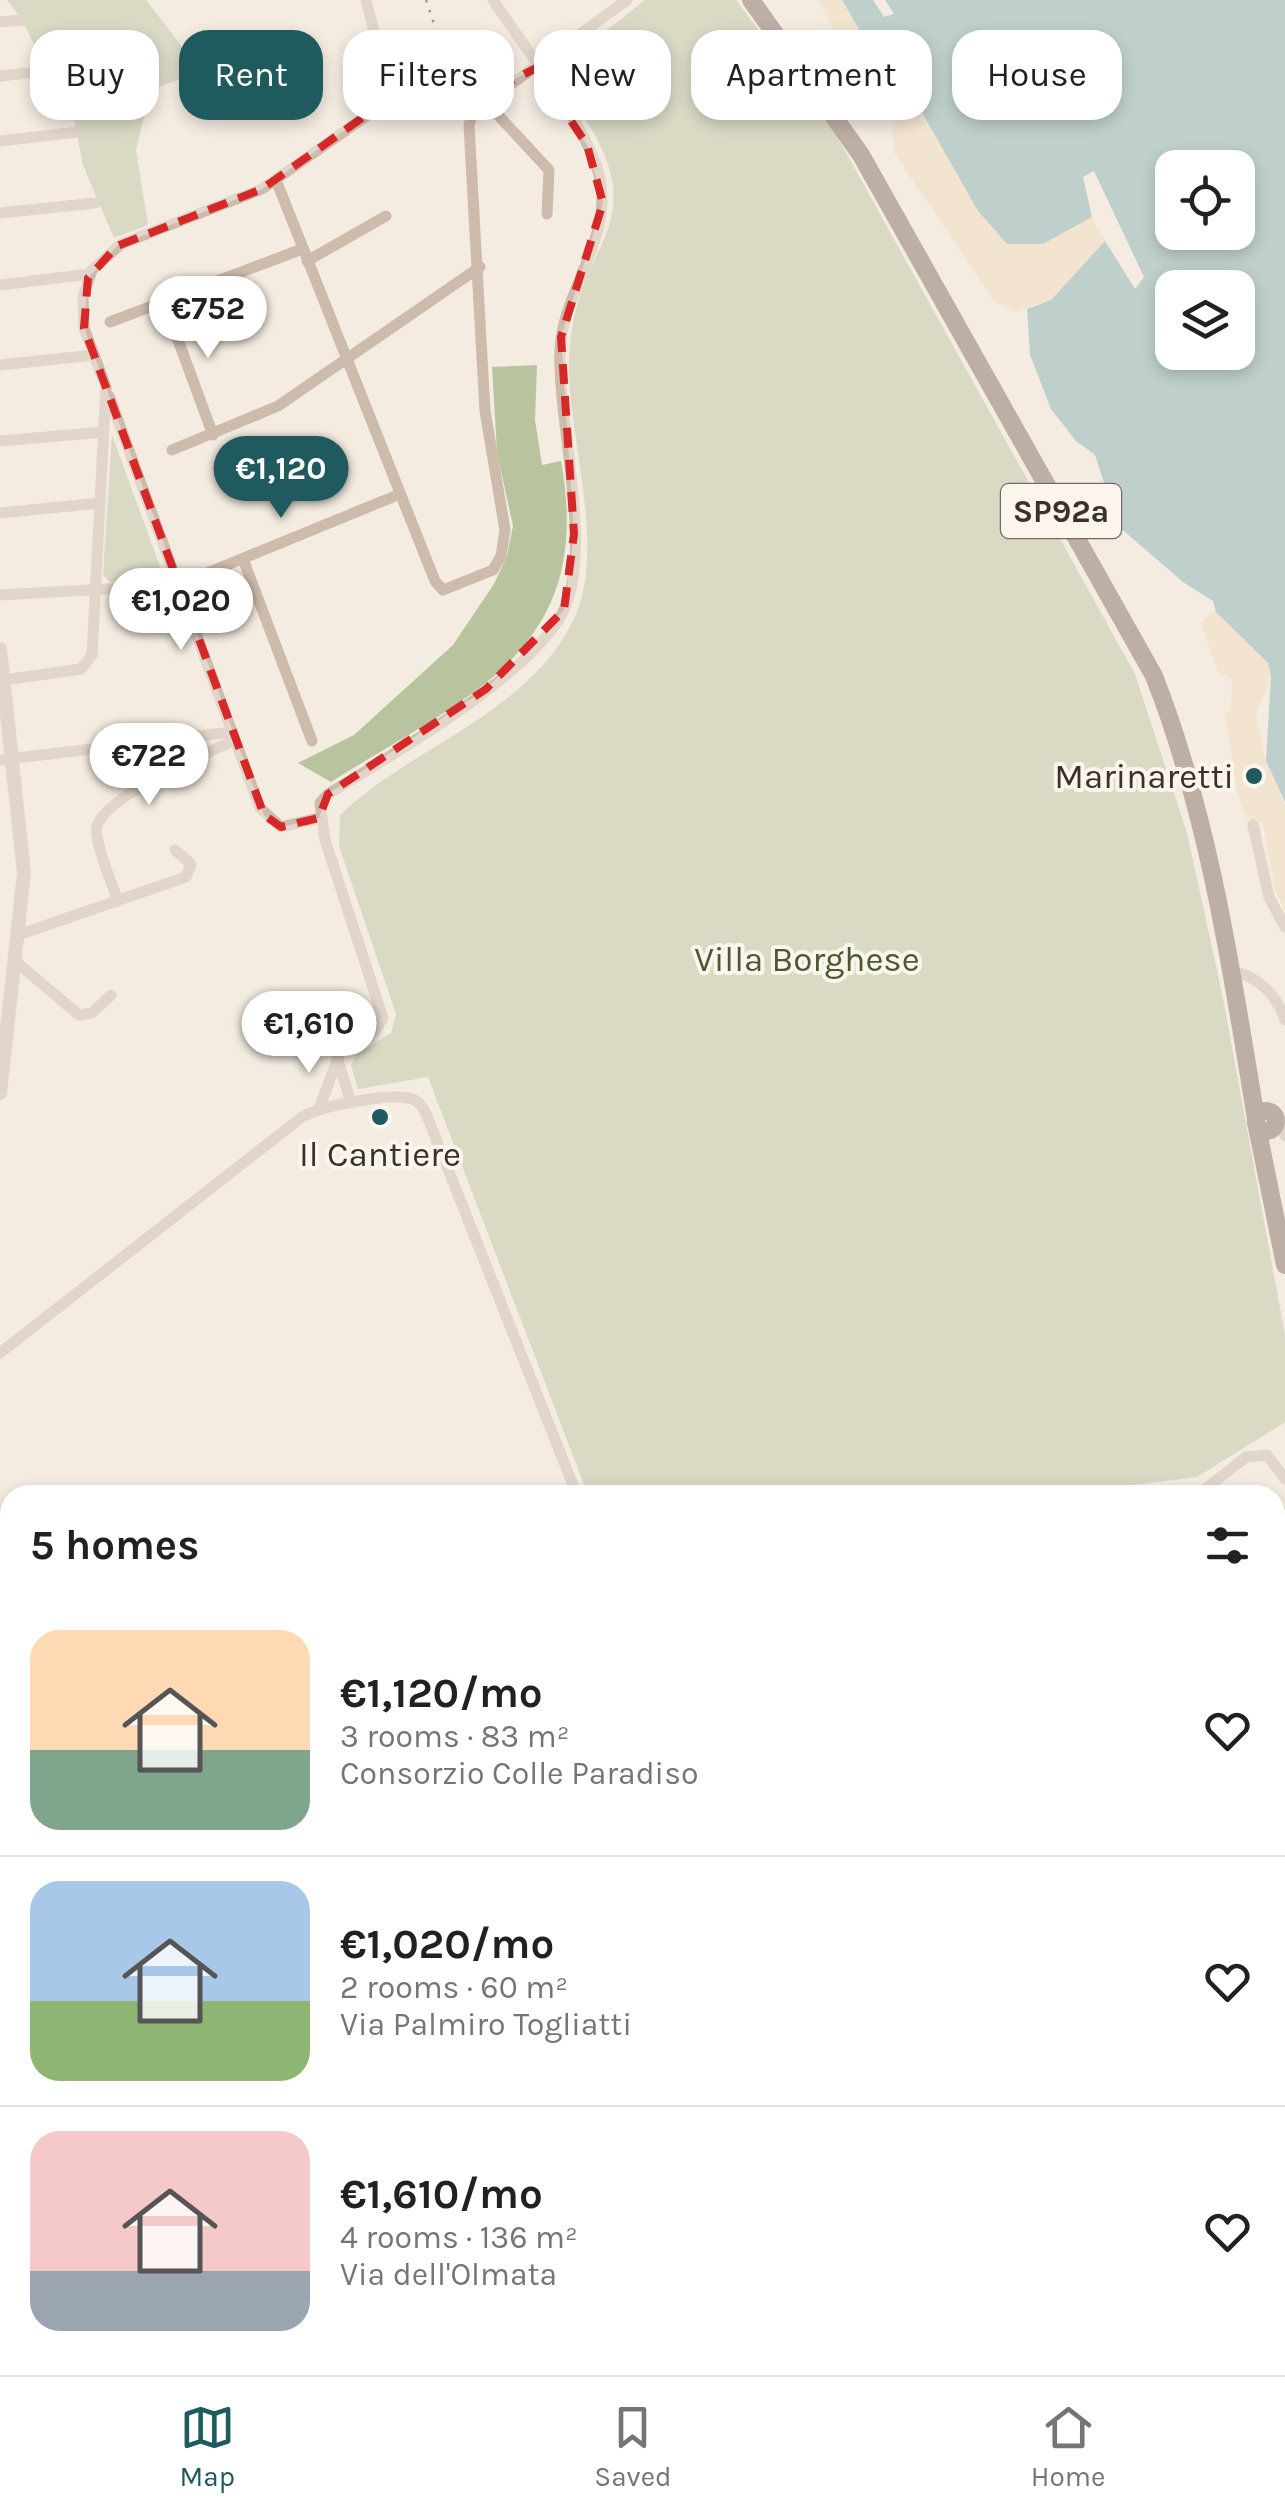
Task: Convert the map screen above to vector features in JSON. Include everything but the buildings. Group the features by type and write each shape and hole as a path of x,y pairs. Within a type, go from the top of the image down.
{"main road":[{"name":"SP92a","path":"752,0 861,155 1154,676 1197,819 1248,1073 1272,1126"},
{"path":"1272,1126 1266,1164 1285,1264"}],"street":[{"path":"366,0 374,30"},
{"path":"493,0 534,65"},
{"path":"586,30 626,0"},
{"path":"0,22 22,20"},
{"path":"0,76 30,72"},
{"path":"276,180 439,588 448,590 496,567 505,522 486,422 470,116 494,112 545,164 552,178 547,214"},
{"path":"319,818 288,827 266,818 82,317 90,274 118,246 239,200 276,180 363,120"},
{"path":"320,1109 337,1057 344,1047 380,1027 383,1016 319,818 320,803 328,794 442,722 533,650 553,628 568,600 574,534 560,361 562,328 601,226 604,203 598,170 571,120"},
{"path":"0,142 78,132"},
{"path":"0,213 95,204"},
{"path":"110,322 305,255 386,216"},
{"path":"172,450 268,411 480,268"},
{"path":"0,285 90,274"},
{"path":"164,302 213,434"},
{"path":"0,365 94,355"},
{"path":"4,680 76,670 88,664 93,652 106,388"},
{"path":"0,440 104,432"},
{"path":"0,595 178,585 400,494"},
{"path":"0,513 100,503"},
{"path":"243,559 312,741"},
{"path":"0,649 6,759 24,868 0,1093"},
{"path":"6,759 233,736"},
{"path":"118,901 97,835 105,814 121,800 233,736"},
{"path":"1252,825 1266,890 1285,927"},
{"path":"18,935 189,875 192,864 175,850"},
{"path":"15,961 79,1015 92,1013 110,995"},
{"path":"1228,971 1263,985 1285,1020"},
{"path":"337,1057 351,1103"},
{"path":"0,1353 297,1120 320,1109 405,1098 423,1108 573,1485"},
{"path":"1211,1485 1246,1458 1267,1455 1285,1479"}],"highlighted area":[{"path":"536,68 587,145 603,203 561,337 574,534 564,610 486,689 328,794 319,818 281,827 264,815 84,328 88,278 117,246 262,189 383,103 494,90"}],"green space":[{"path":"7,0 146,0 179,43 179,79 159,87 159,30 30,30 30,37"},
{"name":"Villa Borghese","path":"645,0 736,0 758,30 691,30 691,120 826,120 1135,674 1187,833 1222,993 1285,1335 1285,1422 1197,1477 1132,1485 584,1485 428,1077 358,1089 351,1065 356,1055 391,1033 396,1014 339,846 340,815 368,791 497,706 526,682 551,655 572,623 582,594 587,528 570,390 570,350 579,298 610,223 614,199 610,170 586,120 671,120 671,30 607,30"},
{"path":"74,120 144,120 136,150 148,225 114,238 83,165"},
{"path":"537,365 535,420 542,465 561,461 567,526 559,580 540,624 510,661 473,693 331,782 298,763 354,735 453,645 494,584 507,556 513,526 497,452 492,367"},
{"path":"112,435 161,569 156,579 110,582 103,575"}],"sand":[{"path":"818,0 842,0 860,30 833,30"},
{"path":"892,120 926,120 978,211 1043,244 1092,217 1105,241 1051,300 1015,311 994,301 894,153"},
{"name":"Marinaretti","path":"1214,610 1268,663 1271,676 1256,715 1265,758 1285,805 1285,912 1275,889 1263,823 1248,820 1237,791 1225,714 1231,711 1232,679 1218,672 1201,623"}],"water":[{"path":"842,0 873,0 884,17 894,14 885,0 1285,0 1285,802 1266,761 1271,676 1268,663 1216,612 1213,601 1183,582 1118,526 1095,455 1076,441 1051,409 1030,355 1027,309 1051,300 1105,241 1135,289 1144,277 1094,171 1083,177 1092,217 1043,244 1007,244 978,211 926,120 932,120 932,30 860,30"}],"railway":[{"path":"426,0 436,30"}],"place":[{"name":"Marinaretti","path":"1254,776"},
{"name":"Il Cantiere","path":"380,1117"}]}
